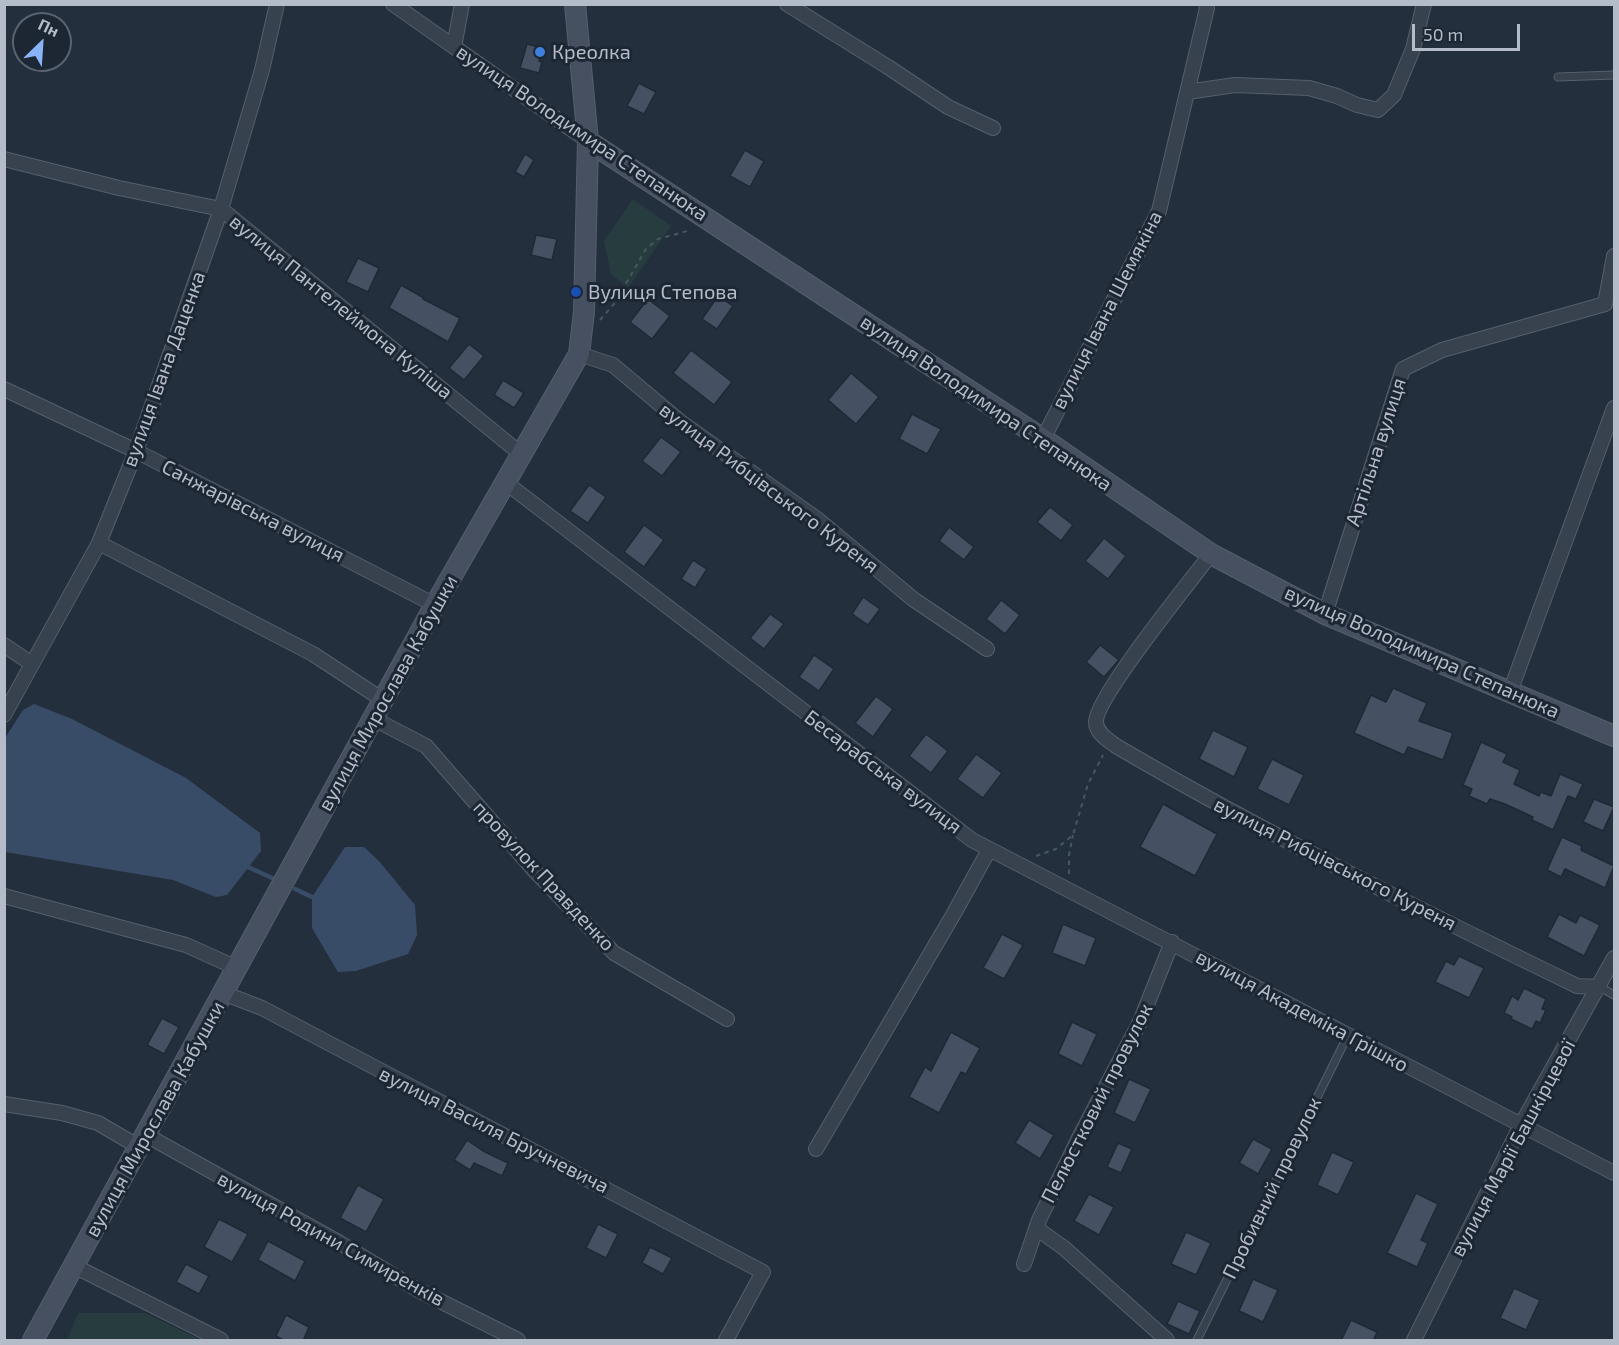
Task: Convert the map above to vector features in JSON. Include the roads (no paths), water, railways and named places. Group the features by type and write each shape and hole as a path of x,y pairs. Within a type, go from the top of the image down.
{"street":[{"name":"вулиця Івана Даценка","path":"4,716 99,543 136,451 221,208 262,70 277,4"},
{"name":"вулиця Володимира Степанюка","path":"393,4 588,141 1042,439 1211,554 1325,614 1614,736"},
{"path":"454,47 462,4"},
{"name":"вулиця Мирослава Кабушки","path":"33,1341 435,605 580,349 584,312 588,141 575,4"},
{"path":"787,4 948,107 993,128"},
{"name":"вулиця Івана Шемякіна","path":"1042,439 1159,211 1207,8 1206,4"},
{"path":"1187,92 1235,85 1309,88 1378,110 1394,94 1413,49 1424,4"},
{"name":"вулиця Пантелеймона Куліша","path":"4,159 119,188 221,208 521,454"},
{"name":"Артільна вулиця","path":"1325,614 1402,369 1442,350 1610,307 1614,256"},
{"name":"вулиця Рибцівського Куреня","path":"580,349 613,365 682,423 817,519 913,599 987,649"},
{"name":"Санжарівська вулиця","path":"4,389 136,451 435,605"},
{"path":"1510,692 1614,408"},
{"name":"Бесарабська вулиця","path":"505,482 963,833 989,850"},
{"path":"99,543 313,654 384,700"},
{"name":"вулиця Рибцівського Куреня","path":"1211,554 1126,666 1099,711 1095,722 1100,733 1249,822 1433,916 1577,986 1600,987"},
{"path":"4,645 32,664"},
{"name":"провулок Правденко","path":"374,719 426,746 534,870 614,953 727,1019"},
{"path":"816,1149 989,850"},
{"name":"вулиця Академіка Грішко","path":"989,850 1172,942 1614,1173"},
{"path":"4,896 186,945 237,968"},
{"name":"Пелюстковий провулок","path":"1024,1264 1036,1228 1079,1138 1140,1022 1172,942"},
{"name":"вулиця Марії Башкірцевої","path":"1414,1341 1521,1125 1600,987 1614,958"},
{"name":"вулиця Василя Бручневича","path":"223,993 262,1008 763,1272 726,1341"},
{"name":"вулиця Родини Симиренків","path":"4,1104 62,1113 98,1123 142,1141 330,1237 418,1290 518,1341"},
{"path":"1036,1228 1064,1248 1167,1341"},
{"path":"74,1266 221,1341"}],"lane":[{"path":"1558,77 1614,75"},
{"path":"1600,987 1614,995"},
{"name":"Пробивний провулок","path":"1197,1341 1348,1035"}],"water":[{"path":"34,704 72,719 186,778 260,833 261,851 227,895 216,897 173,880 5,852 5,738 23,710"},
{"path":"345,847 364,847 379,861 415,905 417,935 408,954 356,971 338,972 312,928 312,897"}],"waterway":[{"path":"248,867 272,878"},
{"path":"295,889 312,897"}],"place":[{"name":"Креолка","path":"540,52"},
{"name":"Вулиця Степова","path":"576,292"}]}
